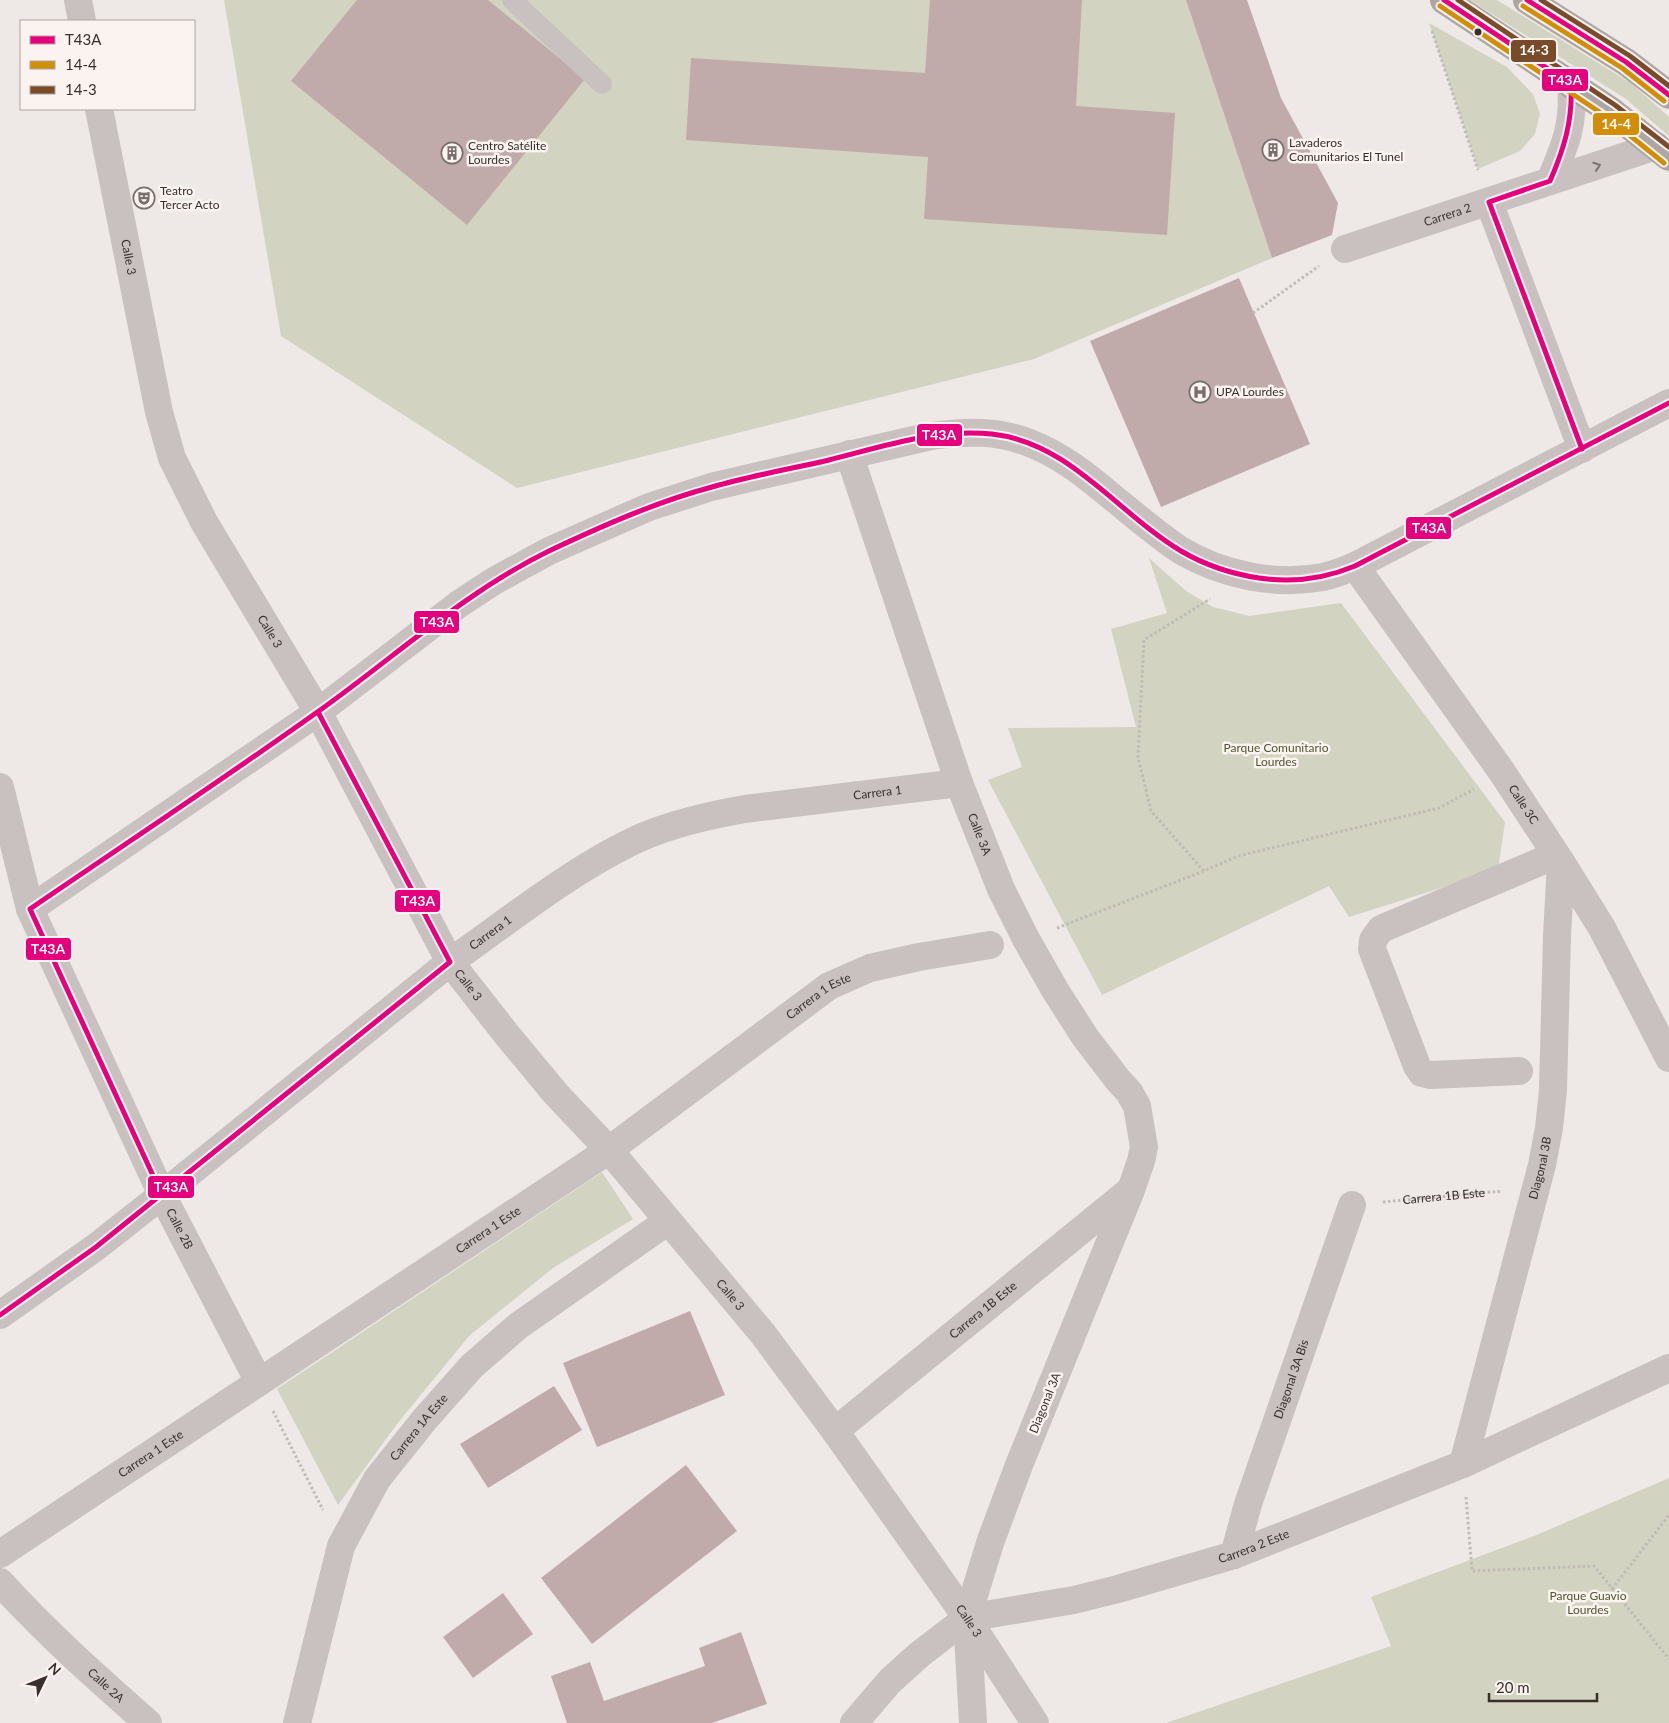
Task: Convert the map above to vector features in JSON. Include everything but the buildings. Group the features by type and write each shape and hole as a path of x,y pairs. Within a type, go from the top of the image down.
{"main road":[{"path":"1444,0 1611,111 1662,152"},
{"path":"1528,0 1663,83"}],"street":[{"path":"78,0 82,20"},
{"path":"1550,181 1564,150 1571,124 1573,104 1571,84"},
{"name":"Calle 3","path":"99,110 159,412 172,458 204,522 318,712 450,962 506,1035 556,1094 609,1150 763,1334 835,1431 967,1618 1035,1723"},
{"name":"Carrera 2","path":"1344,249 1550,181 1662,152"},
{"path":"1489,202 1582,449"},
{"path":"30,909 318,712 459,604 494,581 549,551 649,507 711,487 849,454 956,432 982,432 1031,443 1054,454 1076,468 1157,533 1182,550 1208,564 1248,576 1265,579 1295,580 1324,577 1356,566 1669,403"},
{"name":"Calle 3A","path":"849,454 959,783 1001,889 1026,939 1055,990 1085,1037 1137,1106 1144,1147 1131,1190"},
{"name":"Calle 3C","path":"1356,566 1502,772 1559,859 1663,1031 1669,1058"},
{"name":"Carrera 1","path":"0,1315 96,1247 162,1196 450,962 581,870 643,837 710,815 959,783"},
{"name":"Calle 2B","path":"0,787 30,909 162,1196 258,1382"},
{"path":"1519,1071 1430,1075 1422,1073 1417,1066 1372,948 1373,940 1381,929 1559,859"},
{"name":"Diagonal 3B","path":"1463,1464 1542,1165 1549,1128 1553,1090 1559,859"},
{"name":"Carrera 1 Este","path":"0,1554 609,1150 829,986 870,968 919,957 990,945"},
{"name":"Carrera 1B Este","path":"835,1431 1131,1190"},
{"name":"Diagonal 3A","path":"967,1618 991,1540 1019,1466 1131,1190"},
{"name":"Diagonal 3A Bis","path":"1234,1555 1248,1504 1352,1205"},
{"name":"Carrera 1A Este","path":"297,1723 341,1546 377,1480 425,1419 472,1366 518,1326 668,1221"},
{"name":"Carrera 2 Este","path":"854,1723 890,1681 920,1654 967,1618 1074,1600 1234,1555 1463,1464 1669,1368"},
{"name":"Calle 2A","path":"0,1582 32,1617 148,1723"},
{"path":"967,1618 973,1723"}],"lane":[{"path":"512,0 602,84"}],"path":[{"path":"1429,23 1489,202"},
{"path":"1254,313 1344,249"},
{"path":"1204,871 1151,811 1138,757 1144,640 1248,576"},
{"path":"1026,939 1204,871 1238,856 1439,808 1502,772"},
{"name":"Carrera 1B Este","path":"1352,1205 1535,1188"},
{"path":"258,1382 341,1546"},
{"path":"1463,1464 1472,1571 1594,1566 1669,1659"},
{"path":"1612,1589 1669,1515"}],"green space":[{"path":"224,0 1186,0 1272,258 1034,359 517,488 281,336"},
{"path":"1470,0 1497,0 1632,84 1669,117 1669,136 1626,99"},
{"path":"1429,23 1507,67 1533,94 1540,114 1535,134 1520,151 1478,169"},
{"name":"Parque Comunitario Lourdes","path":"1149,558 1186,591 1213,607 1249,616 1341,603 1505,822 1498,870 1349,917 1329,886 1102,995 988,780 1022,767 1008,728 1136,727 1111,629 1167,613"},
{"path":"602,1172 633,1219 553,1268 469,1336 397,1424 338,1505 277,1389"},
{"name":"Parque Guavio Lourdes","path":"1669,1478 1669,1723 1166,1723 1391,1646 1371,1597 1539,1534"}],"transit line":[{"name":"T43A","path":"1444,0 1571,84 1569,122 1550,181 1489,202 1582,449"},
{"name":"14-3","path":"1458,0 1615,105 1669,147"},
{"name":"T43A","path":"1527,0 1626,62 1669,95"},
{"name":"14-3","path":"1541,0 1630,56 1669,86"},
{"name":"14-4","path":"1440,6 1607,117 1664,163"},
{"name":"14-4","path":"1523,6 1622,68 1664,101"},
{"name":"T43A","path":"162,1195 30,909 316,713 489,585 551,550 630,515 712,487 889,444 930,436 971,433 992,434 1020,440 1046,451 1070,465 1158,535 1181,551 1209,565 1259,578 1308,579 1332,574 1355,566 1669,403"},
{"name":"T43A","path":"0,1315 96,1247 450,962 318,712"}],"place":[{"name":"Lavaderos Comunitarios El Tunel","path":"1273,150"},
{"name":"Centro Satélite Lourdes","path":"452,153"},
{"name":"Teatro Tercer Acto","path":"144,198"},
{"name":"UPA Lourdes","path":"1200,392"}]}
